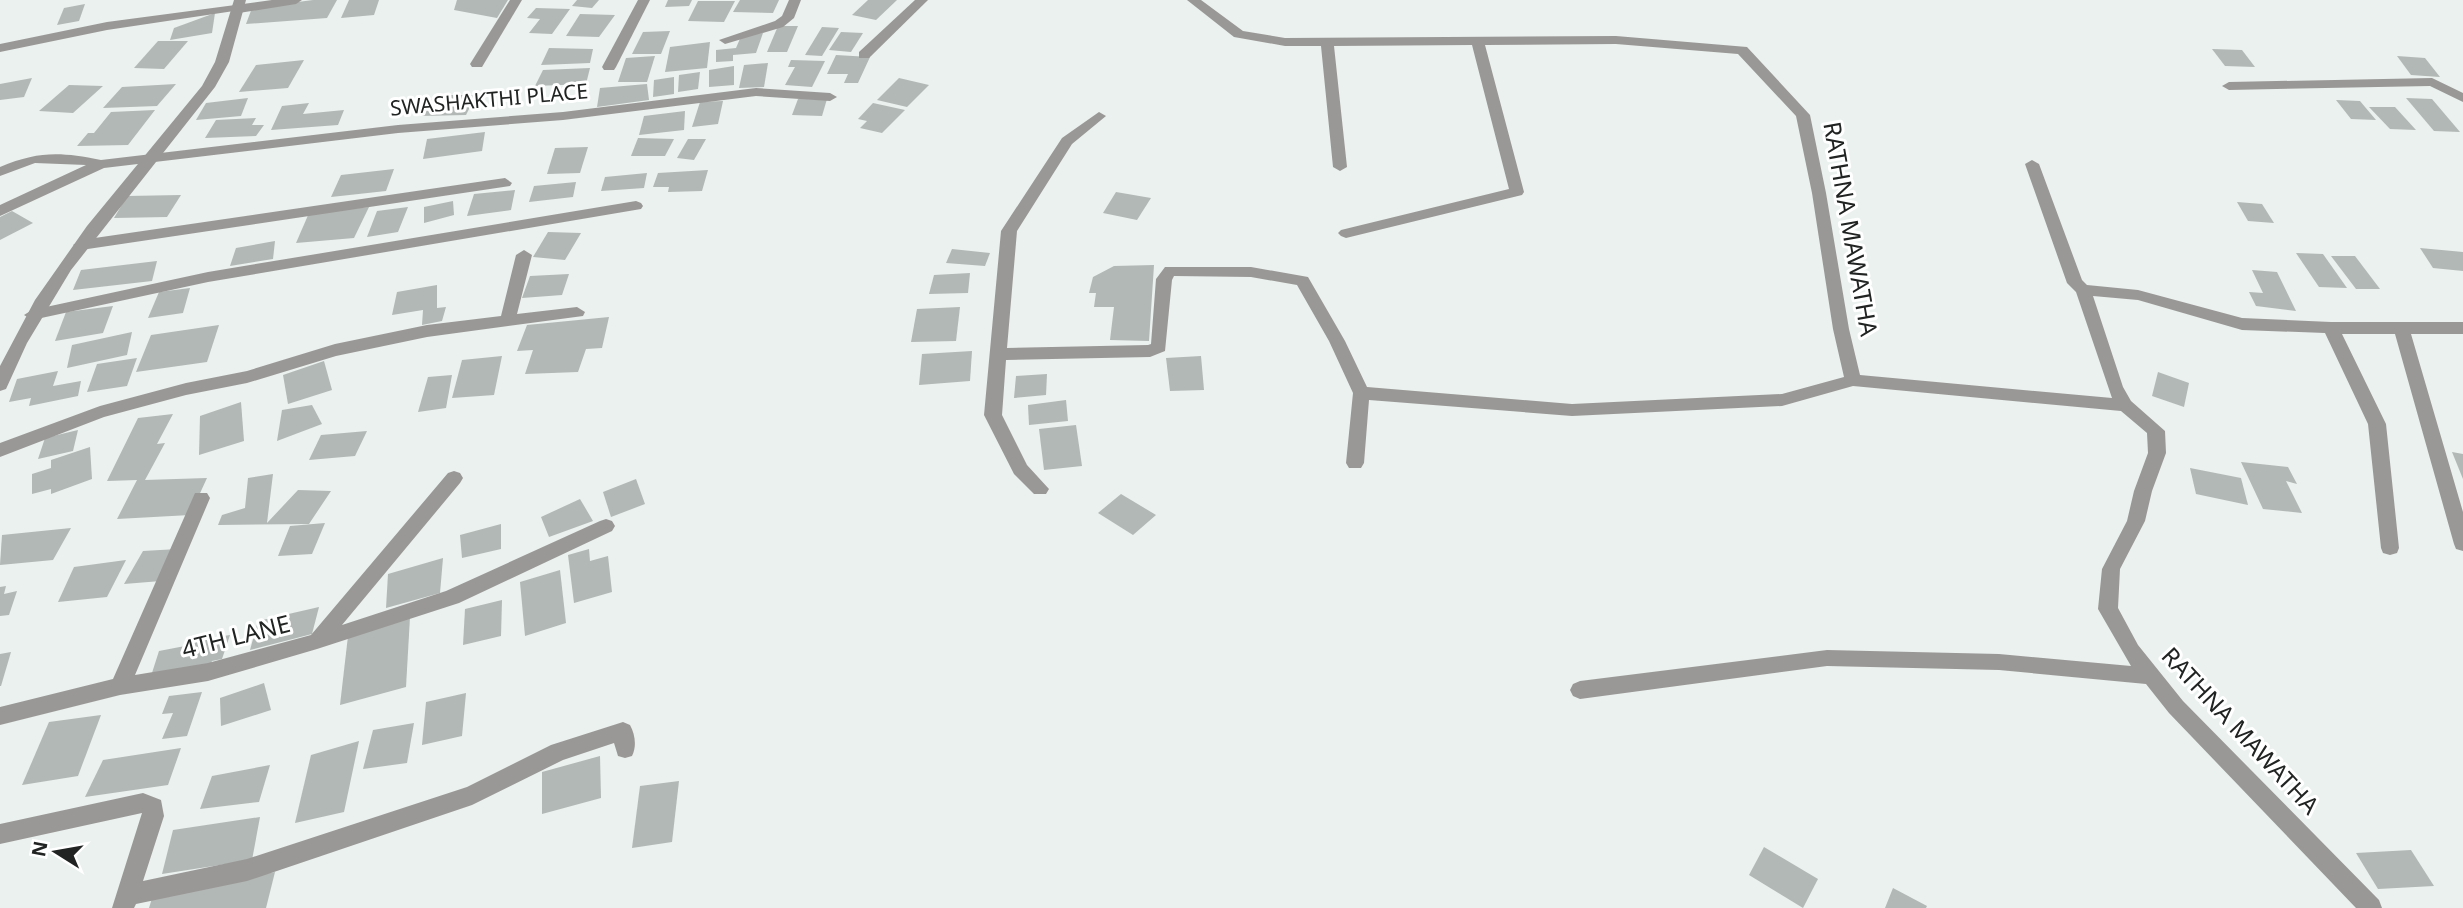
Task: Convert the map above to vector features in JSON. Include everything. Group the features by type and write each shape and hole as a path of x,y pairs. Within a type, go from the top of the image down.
{"street":[{"path":"0,48 107,26 240,5 296,0"},
{"path":"477,64 516,0"},
{"path":"609,67 644,0"},
{"path":"725,40 779,24 788,18 796,0"},
{"path":"864,55 922,0"},
{"name":"RATHNA MAWATHA","path":"1193,0 1239,34 1285,42 1616,40 1742,50 1802,115 1819,193 1840,329 1853,380"},
{"path":"0,385 32,315 81,245 208,87 222,62 240,5"},
{"path":"1346,233 1517,192 1477,39"},
{"path":"1327,43 1340,167"},
{"path":"2229,86 2432,82 2463,98"},
{"name":"SWASHAKTHI PLACE","path":"100,164 398,129 563,116 756,92 830,97"},
{"path":"1040,489 1020,469 993,415 1009,231 1067,141 1098,116"},
{"path":"0,172 33,159 75,159 100,164"},
{"path":"0,211 100,164"},
{"name":"RATHNA MAWATHA","path":"2032,164 2074,283 2083,290 2115,387 2125,405 2156,432 2157,453 2143,491 2136,521 2111,569 2108,609 2131,652 2176,707 2371,908"},
{"path":"81,245 505,183"},
{"path":"32,315 208,276 636,206"},
{"path":"508,319 524,256"},
{"path":"997,354 1150,351 1159,347 1164,279 1170,271 1251,272 1302,281 1337,341 1360,393 1354,463"},
{"path":"2083,290 2138,295 2242,324 2331,328 2463,328"},
{"path":"0,450 100,412 186,388 247,377 335,350 427,331 577,312"},
{"path":"2331,328 2377,424 2390,548"},
{"path":"2401,328 2463,544"},
{"path":"1360,393 1572,410 1782,400 1853,380 2125,405"},
{"name":"4TH LANE","path":"0,716 120,686 208,672 317,641 454,478"},
{"path":"120,686 201,499"},
{"path":"317,641 452,597 607,526"},
{"path":"1580,690 1827,658 1999,662 2151,676"},
{"path":"125,902 247,870 472,795 558,752 623,731 625,749"},
{"path":"0,834 143,803 153,807 153,816 125,902"}],"building":[{"path":"313,0 337,0 327,18 246,24 252,8"},
{"path":"349,0 379,0 374,15 341,18"},
{"path":"457,0 508,0 497,18 454,10"},
{"path":"577,0 599,0 592,8 572,6"},
{"path":"668,0 692,0 689,6 665,7"},
{"path":"740,0 779,0 773,13 733,12"},
{"path":"868,0 897,0 876,20 852,15"},
{"path":"698,1 735,1 724,22 688,21"},
{"path":"85,4 79,21 57,25 64,8"},
{"path":"536,8 570,9 552,34 529,33 540,19 527,18"},
{"path":"215,13 212,33 170,40 174,28"},
{"path":"580,14 615,15 599,37 566,36"},
{"path":"778,26 798,26 787,52 767,52"},
{"path":"822,27 839,28 822,56 805,55"},
{"path":"670,31 661,54 632,54 643,32"},
{"path":"841,32 863,33 851,52 829,50"},
{"path":"763,33 756,53 733,55 733,61 716,62 716,50 736,48 742,34"},
{"path":"158,41 188,41 164,69 134,68"},
{"path":"710,42 707,68 665,72 670,47"},
{"path":"549,48 593,49 590,63 541,65"},
{"path":"2212,49 2242,50 2255,67 2225,66"},
{"path":"836,55 870,57 858,83 844,83 848,74 827,74"},
{"path":"655,56 647,82 618,82 626,58"},
{"path":"2397,56 2425,58 2440,77 2411,75"},
{"path":"304,60 288,88 239,92 256,65"},
{"path":"791,60 825,61 812,87 785,85 795,67 788,67"},
{"path":"768,63 764,87 739,88 744,65"},
{"path":"734,66 734,85 709,87 709,70"},
{"path":"590,68 586,84 535,86 543,70"},
{"path":"700,72 698,89 678,92 679,75"},
{"path":"674,77 674,94 653,97 654,80"},
{"path":"32,78 24,97 0,100 0,84"},
{"path":"899,78 929,85 907,107 877,100"},
{"path":"176,84 157,106 103,108 122,87"},
{"path":"647,84 649,100 597,107 600,88"},
{"path":"69,85 103,86 73,113 39,111"},
{"path":"435,95 476,95 466,115 419,116"},
{"path":"248,98 241,116 196,120 206,103"},
{"path":"2406,98 2432,99 2460,132 2434,131"},
{"path":"798,99 827,99 822,116 792,115"},
{"path":"2336,100 2360,101 2376,120 2351,119"},
{"path":"723,101 718,124 692,127 700,102"},
{"path":"309,103 303,114 344,110 338,125 271,130 282,106"},
{"path":"873,103 905,110 882,133 860,128 867,121 858,119"},
{"path":"2369,107 2395,107 2416,130 2390,129"},
{"path":"155,110 128,145 77,146 88,133 94,133 111,112"},
{"path":"685,111 684,130 639,135 644,116"},
{"path":"256,118 252,125 264,125 256,136 205,138 216,120"},
{"path":"485,132 482,151 423,159 427,139"},
{"path":"638,138 674,139 665,156 631,156"},
{"path":"688,139 706,139 694,160 677,158"},
{"path":"588,147 580,173 547,174 555,148"},
{"path":"394,169 386,191 331,197 341,175"},
{"path":"708,170 702,191 668,192 669,187 653,187 658,173"},
{"path":"647,173 644,188 601,191 605,177"},
{"path":"576,182 573,197 529,202 534,186"},
{"path":"515,190 511,210 467,216 474,194"},
{"path":"1116,192 1151,198 1137,220 1103,213"},
{"path":"181,195 167,217 114,218 127,196"},
{"path":"453,201 454,215 424,223 424,207"},
{"path":"2237,202 2262,204 2274,223 2248,221"},
{"path":"369,207 354,238 296,243 309,213"},
{"path":"408,207 398,232 367,237 377,211"},
{"path":"12,211 33,223 0,240 0,217"},
{"path":"548,232 581,233 565,260 533,257"},
{"path":"275,241 273,259 230,266 236,248"},
{"path":"2420,248 2463,252 2463,271 2433,268"},
{"path":"952,249 990,253 985,266 946,263"},
{"path":"2296,253 2323,254 2347,288 2319,287"},
{"path":"2331,256 2355,256 2380,289 2356,289"},
{"path":"157,261 152,281 73,290 81,270"},
{"path":"1154,265 1149,341 1110,340 1114,307 1094,307 1096,293 1089,293 1093,277 1114,266"},
{"path":"2252,270 2277,272 2296,311 2256,306 2249,292 2263,293"},
{"path":"970,273 968,293 929,294 934,275"},
{"path":"569,274 562,295 522,298 530,276"},
{"path":"437,285 437,308 446,307 442,321 422,325 423,310 392,315 397,292"},
{"path":"190,288 183,313 148,318 159,292"},
{"path":"113,306 103,333 55,341 66,312"},
{"path":"960,307 956,341 911,342 917,309"},
{"path":"609,317 602,348 586,349 578,372 525,374 533,350 517,351 527,325"},
{"path":"219,325 207,362 136,372 151,335"},
{"path":"132,332 127,355 67,368 72,345"},
{"path":"972,351 970,381 919,385 922,354"},
{"path":"502,356 494,395 452,398 462,360"},
{"path":"1201,356 1204,390 1170,391 1166,358"},
{"path":"137,358 127,386 87,392 97,364"},
{"path":"324,361 332,390 288,404 283,375"},
{"path":"58,371 53,386 81,381 78,396 29,406 31,398 9,402 17,379"},
{"path":"2158,372 2189,383 2184,407 2152,396"},
{"path":"1047,374 1046,395 1014,398 1016,376"},
{"path":"452,375 446,408 418,412 428,377"},
{"path":"1066,400 1068,421 1029,425 1028,405"},
{"path":"241,402 244,441 199,455 200,416"},
{"path":"312,405 322,424 277,441 282,410"},
{"path":"173,414 157,444 165,443 145,480 207,478 190,515 117,519 137,480 107,481 138,418"},
{"path":"1076,425 1082,466 1044,470 1039,429"},
{"path":"78,430 73,451 38,459 45,438"},
{"path":"367,431 355,456 309,460 321,435"},
{"path":"90,447 92,479 51,494 51,489 32,494 32,474 51,468 51,460"},
{"path":"2452,452 2463,454 2463,479"},
{"path":"2241,462 2288,467 2297,484 2286,481 2302,513 2263,509"},
{"path":"2190,468 2241,478 2248,505 2196,494"},
{"path":"273,474 267,523 298,490 331,491 309,524 218,525 222,515 245,508 248,478"},
{"path":"636,479 645,504 611,517 603,492"},
{"path":"1121,494 1156,515 1133,535 1098,513"},
{"path":"580,499 593,521 549,537 541,517"},
{"path":"325,523 312,554 278,556 290,526"},
{"path":"501,524 501,549 462,558 460,535"},
{"path":"71,528 53,560 0,565 2,535"},
{"path":"178,549 161,581 124,584 143,551"},
{"path":"589,549 590,561 608,556 612,592 574,603 568,555"},
{"path":"443,558 440,593 386,608 388,574"},
{"path":"126,560 107,597 58,602 74,567"},
{"path":"560,570 566,623 525,636 520,582"},
{"path":"6,586 4,594 17,591 9,615 0,616 0,587"},
{"path":"502,600 501,636 463,645 465,609"},
{"path":"319,607 312,634 250,650 258,621"},
{"path":"410,617 406,687 340,705 348,636"},
{"path":"230,635 222,659 212,661 210,666 151,676 159,651 185,646 186,642"},
{"path":"11,652 1,686 0,686 0,654"},
{"path":"264,683 271,710 221,726 220,698"},
{"path":"202,692 187,736 162,739 173,713 162,714 169,696"},
{"path":"466,693 462,736 422,745 426,702"},
{"path":"101,715 78,776 22,785 49,722"},
{"path":"414,723 407,763 363,769 373,730"},
{"path":"359,741 344,812 295,823 311,755"},
{"path":"181,748 168,785 85,797 103,760"},
{"path":"600,756 601,798 542,814 542,772"},
{"path":"270,765 259,802 200,809 212,776"},
{"path":"679,781 672,842 632,848 640,786"},
{"path":"260,817 252,860 162,874 173,830"},
{"path":"1764,847 1818,879 1803,908 1749,875"},
{"path":"2411,850 2434,886 2378,889 2356,853"},
{"path":"275,872 266,908 149,908 153,895"},
{"path":"1893,888 1927,906 1926,908 1885,908"}]}
